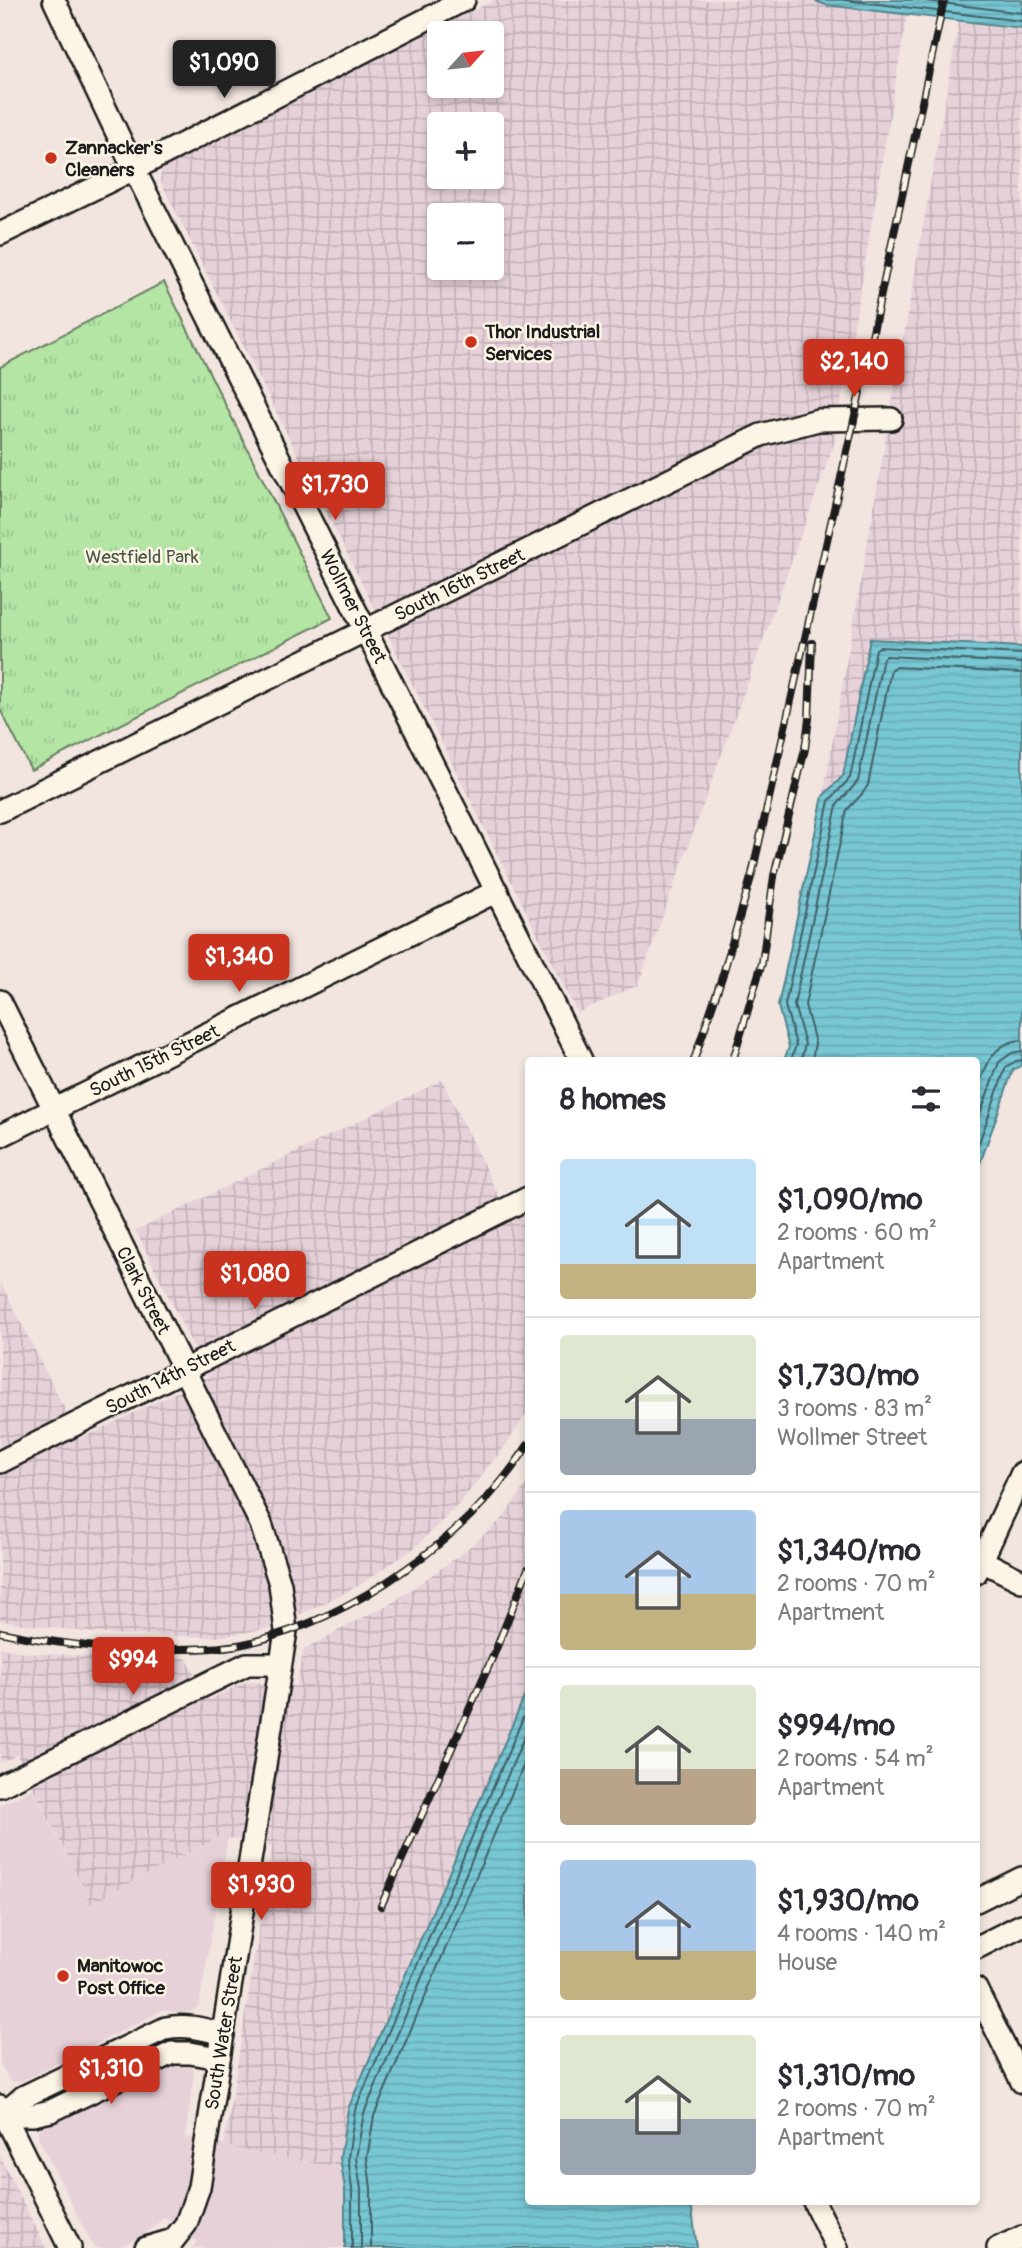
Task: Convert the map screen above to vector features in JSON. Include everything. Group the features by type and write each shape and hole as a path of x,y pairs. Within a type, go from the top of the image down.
{"street":[{"name":"Wollmer Street","path":"54,0 135,169 580,1057"},
{"path":"0,234 135,169 464,0"},
{"name":"South 16th Street","path":"0,811 761,435 818,420 891,419"},
{"name":"South 15th Street","path":"0,1136 497,891"},
{"name":"Clark Street","path":"0,1001 261,1524 280,1584"},
{"name":"South 14th Street","path":"0,1462 525,1199"},
{"path":"980,1565 1022,1473"},
{"path":"980,1567 1022,1581"},
{"name":"South Water Street","path":"146,2248 170,2244 186,2224 199,2187 286,1631 280,1584"},
{"path":"0,1786 247,1664 280,1664"},
{"path":"980,1899 1022,1878"},
{"path":"980,1946 1022,1924"},
{"path":"980,1997 1022,2082"},
{"path":"1,2113 23,2097 166,2028 181,2025 223,2034"},
{"path":"1,2113 33,2115 51,2111 172,2053 219,2058"},
{"path":"1,2113 70,2248"},
{"path":"816,2205 837,2248"},
{"path":"998,2248 1022,2237"}],"shaded area":[{"path":"495,0 813,0 826,5 907,15 834,444 638,985 577,1013 160,180 162,169 168,162 427,34 427,98 504,98 504,21 453,21"},
{"path":"959,21 1022,28 1022,647 870,640 843,776 823,796"},
{"path":"442,1080 511,1221 525,1214 525,1416 460,1503 413,1549 360,1585 266,1629 217,1637 103,1634 0,1621 0,1281 80,1439 208,1377 136,1231"},
{"path":"525,1486 525,1695 348,2108 340,2158 342,2169 224,2146 272,1847 220,1836 91,1904 17,1755 0,1763 0,1648 31,1653 144,1660 186,1658 209,1700 243,1683 296,1686 304,1649 395,1601 461,1554 502,1519"},
{"path":"33,1789 91,1904 220,1836 228,1837 199,2006 191,2012 163,2010 20,2082 10,2081 0,2064 0,1805"},
{"path":"189,2063 194,2076 185,2137 342,2169 345,2189 345,2248 192,2248 197,2242 165,2217 143,2236 116,2248 93,2246 38,2137 38,2130 167,2064"},
{"path":"0,2156 46,2248 0,2248"}],"green space":[{"name":"Westfield Park","path":"164,282 332,618 31,770 0,709 0,367"}],"water":[{"path":"813,0 1022,0 1022,28 826,5"},
{"path":"870,639 1022,647 1022,1065 1013,1070 980,1164 980,1057 785,1057 789,1047 778,1006 823,796 843,776"},
{"path":"525,1695 525,2205 691,2205 697,2248 345,2248 345,2189 340,2158 348,2109"}],"railway":[{"path":"695,1057 752,874 854,420 944,0"},
{"path":"734,1057 762,963 774,876 805,749 812,643"},
{"path":"0,1632 89,1646 156,1649 231,1646 288,1631 368,1594 406,1569 474,1511 525,1449"},
{"path":"381,1906 494,1654 525,1576"}],"place":[{"name":"Zannacker's Cleaners","path":"51,158"},
{"name":"Thor Industrial Services","path":"471,342"},
{"name":"Manitowoc Post Office","path":"63,1976"}]}
